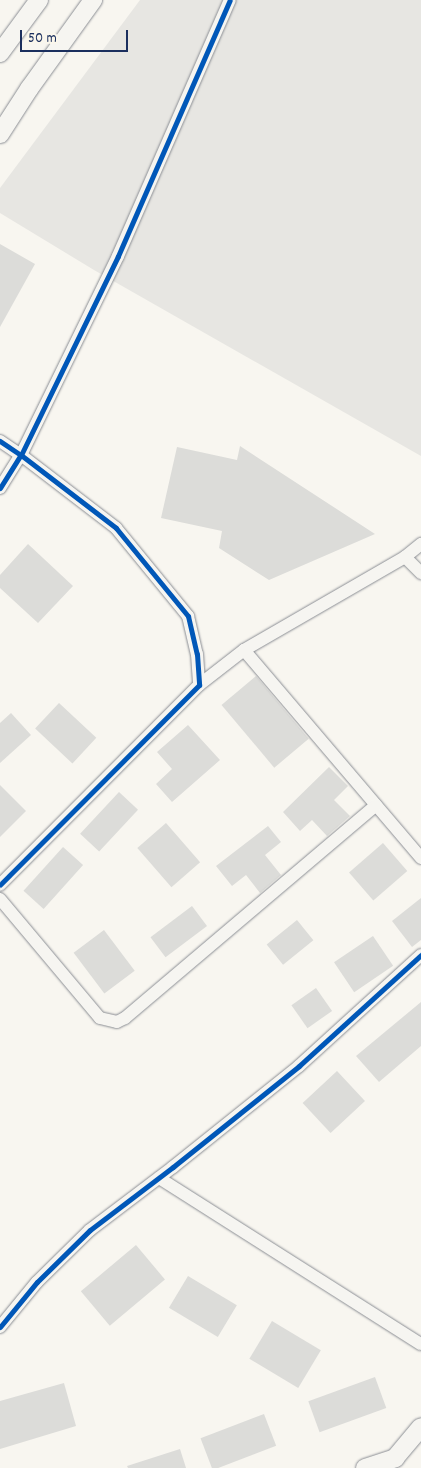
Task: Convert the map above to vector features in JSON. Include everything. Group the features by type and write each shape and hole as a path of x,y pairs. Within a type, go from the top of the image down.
{"main road":[{"path":"0,53 39,0"},
{"path":"0,134 29,89 93,0"},
{"path":"365,1468 395,1458 421,1427"}],"street":[{"path":"0,488 21,455 118,256 230,0"},
{"path":"0,441 116,528 188,616 197,654 199,685"},
{"path":"0,885 199,685 244,650 405,557 421,544"},
{"path":"405,557 421,573"},
{"path":"244,650 421,857"},
{"path":"0,899 100,1018 116,1022 125,1018 376,805"},
{"path":"0,1327 37,1282 90,1230 160,1178 298,1066 421,955"},
{"path":"160,1178 421,1344"}],"shaded area":[{"path":"140,0 421,0 421,456 94,270 0,213 0,188"}],"building":[{"path":"0,244 35,264 0,327"},
{"path":"240,446 375,534 269,580 219,548 222,531 161,518 177,447 237,460"},
{"path":"28,544 73,586 38,623 0,588 0,575"},
{"path":"256,676 309,739 274,768 222,705"},
{"path":"59,703 96,738 72,763 35,729"},
{"path":"11,713 31,735 0,763 0,723"},
{"path":"188,725 220,760 172,802 156,784 172,769 157,752"},
{"path":"329,767 348,786 334,800 350,816 327,836 312,820 300,831 283,812"},
{"path":"0,785 26,811 0,837"},
{"path":"119,792 138,810 99,851 80,834"},
{"path":"166,823 200,862 171,887 137,848"},
{"path":"268,826 281,842 265,855 281,875 260,893 246,875 232,886 216,866"},
{"path":"383,843 407,871 373,900 349,873"},
{"path":"63,847 83,865 44,909 24,891"},
{"path":"421,898 421,940 412,947 392,921"},
{"path":"192,906 207,926 166,957 150,937"},
{"path":"297,920 313,940 283,965 267,945"},
{"path":"104,930 135,971 104,994 74,953"},
{"path":"373,936 393,966 354,992 334,962"},
{"path":"316,988 332,1011 307,1028 291,1005"},
{"path":"421,1002 421,1046 379,1082 356,1056"},
{"path":"337,1071 365,1101 331,1133 303,1103"},
{"path":"136,1245 165,1279 110,1326 81,1291"},
{"path":"188,1276 237,1305 218,1337 169,1308"},
{"path":"272,1321 321,1350 298,1388 249,1359"},
{"path":"375,1377 386,1408 320,1432 308,1401"},
{"path":"64,1383 76,1426 0,1449 0,1401"},
{"path":"264,1414 276,1446 218,1468 212,1468 201,1438"},
{"path":"180,1449 186,1468 128,1468 127,1466"}],"cycle path":[{"path":"0,488 21,455 118,256 230,0"},
{"path":"0,441 116,528 188,616 197,654 199,685 0,885"},
{"path":"0,1327 37,1282 90,1230 173,1167 299,1066 421,955"}]}
